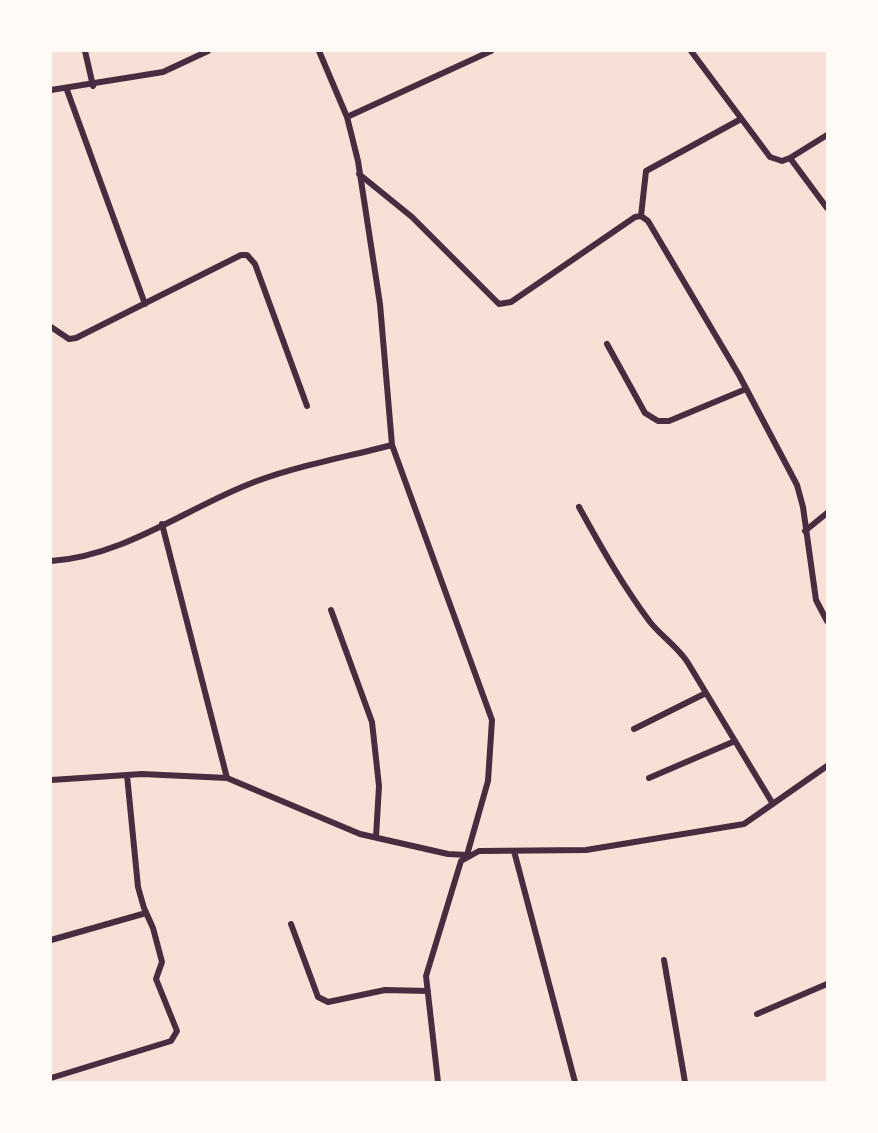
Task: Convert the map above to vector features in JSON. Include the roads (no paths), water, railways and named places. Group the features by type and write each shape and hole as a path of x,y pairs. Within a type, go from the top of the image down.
{"street":[{"path":"85,51 93,86"},
{"path":"51,90 93,86 163,72 208,51"},
{"path":"319,51 347,117 358,161 358,173 380,304 392,446 492,720 488,781 468,855"},
{"path":"347,117 491,51"},
{"path":"692,51 770,158 782,161 790,158 827,135"},
{"path":"68,90 145,304"},
{"path":"641,216 646,171 741,118"},
{"path":"790,158 827,208"},
{"path":"358,173 412,217 498,304 511,302 635,217 641,216"},
{"path":"641,216 651,226 746,389 797,485 803,507 816,600 827,621"},
{"path":"51,327 69,339 76,338 241,255 247,255 255,264 307,406"},
{"path":"607,344 645,413 658,421 669,420 746,389"},
{"path":"51,561 102,552 264,479 392,446"},
{"path":"579,507 633,599 652,625 682,653 772,804"},
{"path":"806,531 827,513"},
{"path":"162,524 227,778"},
{"path":"331,610 372,722 379,786 376,837"},
{"path":"634,729 706,693"},
{"path":"649,778 735,741"},
{"path":"438,1082 426,976 461,861 468,855 479,851 586,850 744,824 827,766"},
{"path":"51,780 127,775 227,778 360,834 448,854 468,855"},
{"path":"51,1078 171,1041 176,1036 177,1031 156,979 162,962 138,887 127,775"},
{"path":"514,851 575,1082"},
{"path":"51,940 146,913"},
{"path":"291,924 321,1000 328,1002 385,990 428,991"},
{"path":"664,960 685,1082"},
{"path":"758,1014 827,984"}]}
